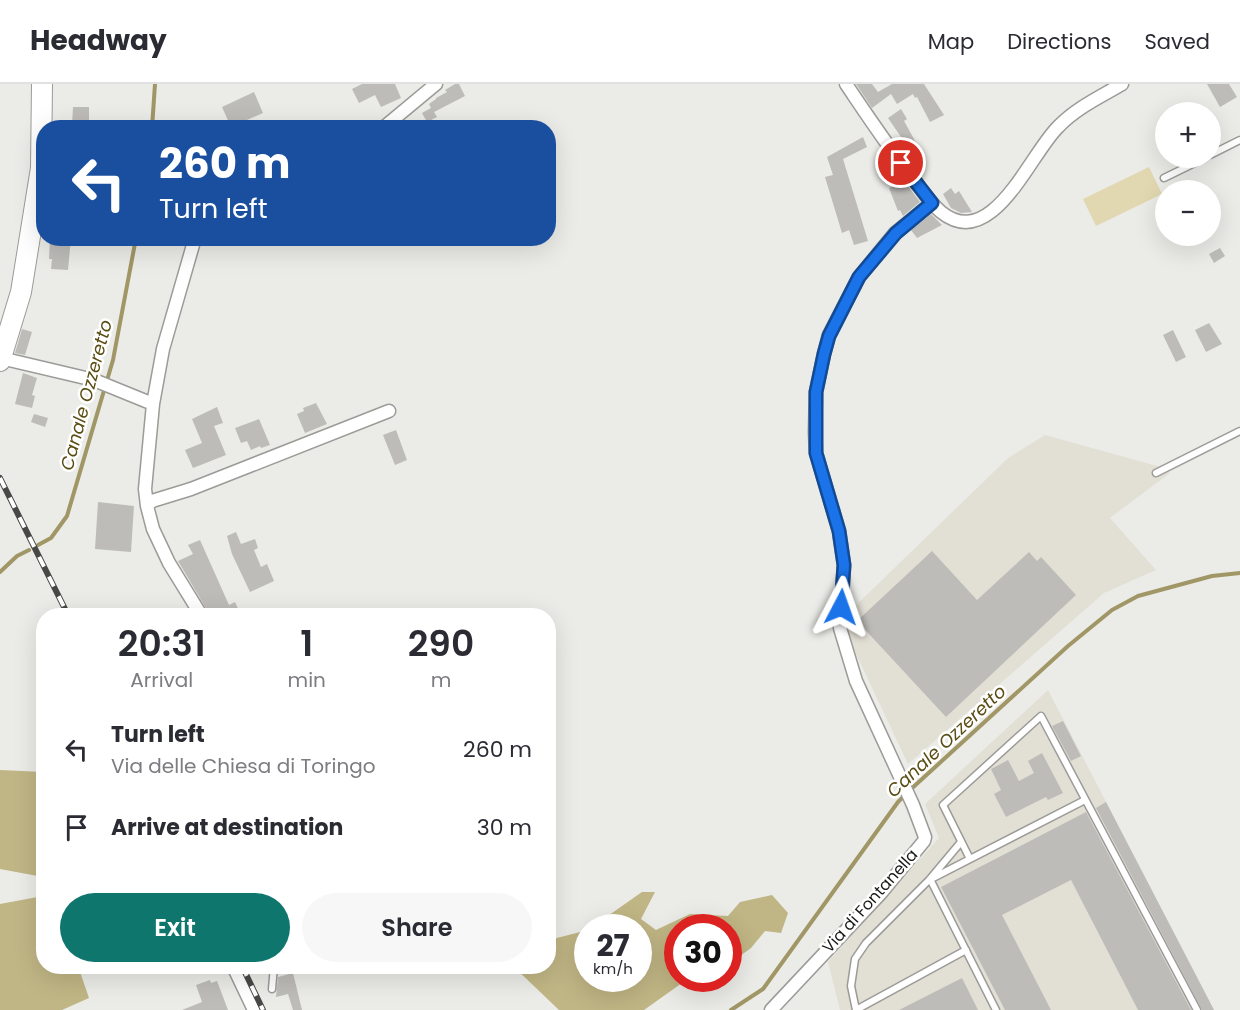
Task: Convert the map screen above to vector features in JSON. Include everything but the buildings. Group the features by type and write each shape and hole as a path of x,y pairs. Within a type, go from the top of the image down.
{"main road":[{"path":"42,84 42,120"},
{"path":"1,359 21,292 36,199"}],"street":[{"path":"393,120 436,84"},
{"path":"846,84 932,203 954,220 965,223 982,217 1009,197 1058,126 1076,111 1122,84"},
{"name":"Via di Fontanella","path":"771,1010 881,893 924,841 925,833 856,681 840,628 844,565 839,531 816,453 816,392 829,336 859,277 896,233 932,203"},
{"path":"193,246 163,349 153,404 145,489 153,529 162,549 197,608"},
{"path":"1,359 94,380 153,404"},
{"path":"147,506 152,501 202,485 389,411"},
{"path":"237,974 254,1010"}],"lane":[{"path":"1221,150 1240,140"},
{"path":"1164,178 1184,168"},
{"path":"1156,473 1240,431"},
{"path":"970,859 943,805 1041,716 1197,1010"},
{"path":"930,879 1084,800"},
{"path":"961,842 930,879 866,943 855,958 851,986 856,1010 966,950"},
{"path":"930,879 996,1010"},
{"path":"272,989 273,974"}],"shaded area":[{"path":"1149,167 1155,180 1155,197 1096,226 1083,199"},
{"path":"1045,435 1157,466 1170,473 1110,518 1156,570 1104,593 908,764 850,641 846,615 1008,458"},
{"path":"1048,690 1214,1010 840,1010 828,962 939,838 925,804"},
{"path":"0,770 36,772 36,876 0,869"},
{"path":"642,892 655,892 644,914 611,914"},
{"path":"772,895 788,913 781,933 765,931 751,948 742,955 742,914 730,914 740,902"},
{"path":"36,897 36,974 81,974 89,998 62,1010 0,1010 0,904"},
{"path":"664,926 664,992 669,992 644,1010 559,1010 521,974 556,974 556,938 574,934 574,992 652,992 652,927 656,930"}],"waterway":[{"name":"Canale Ozzeretto","path":"153,120 155,84"},
{"name":"Canale Ozzeretto","path":"38,545 51,538 67,516 113,360 134,246"},
{"name":"Canale Ozzeretto","path":"0,572 17,556 29,550"},
{"name":"Canale Ozzeretto","path":"910,790 1068,646 1112,610 1138,596 1212,576 1240,573"},
{"name":"Canale Ozzeretto","path":"731,1010 763,989 905,795"}],"railway":[{"path":"0,478 65,608"},
{"path":"246,974 263,1010"}],"route":[{"path":"841,607 844,565 839,531 816,453 816,392 829,336 859,277 896,233 932,203 901,163"}]}
